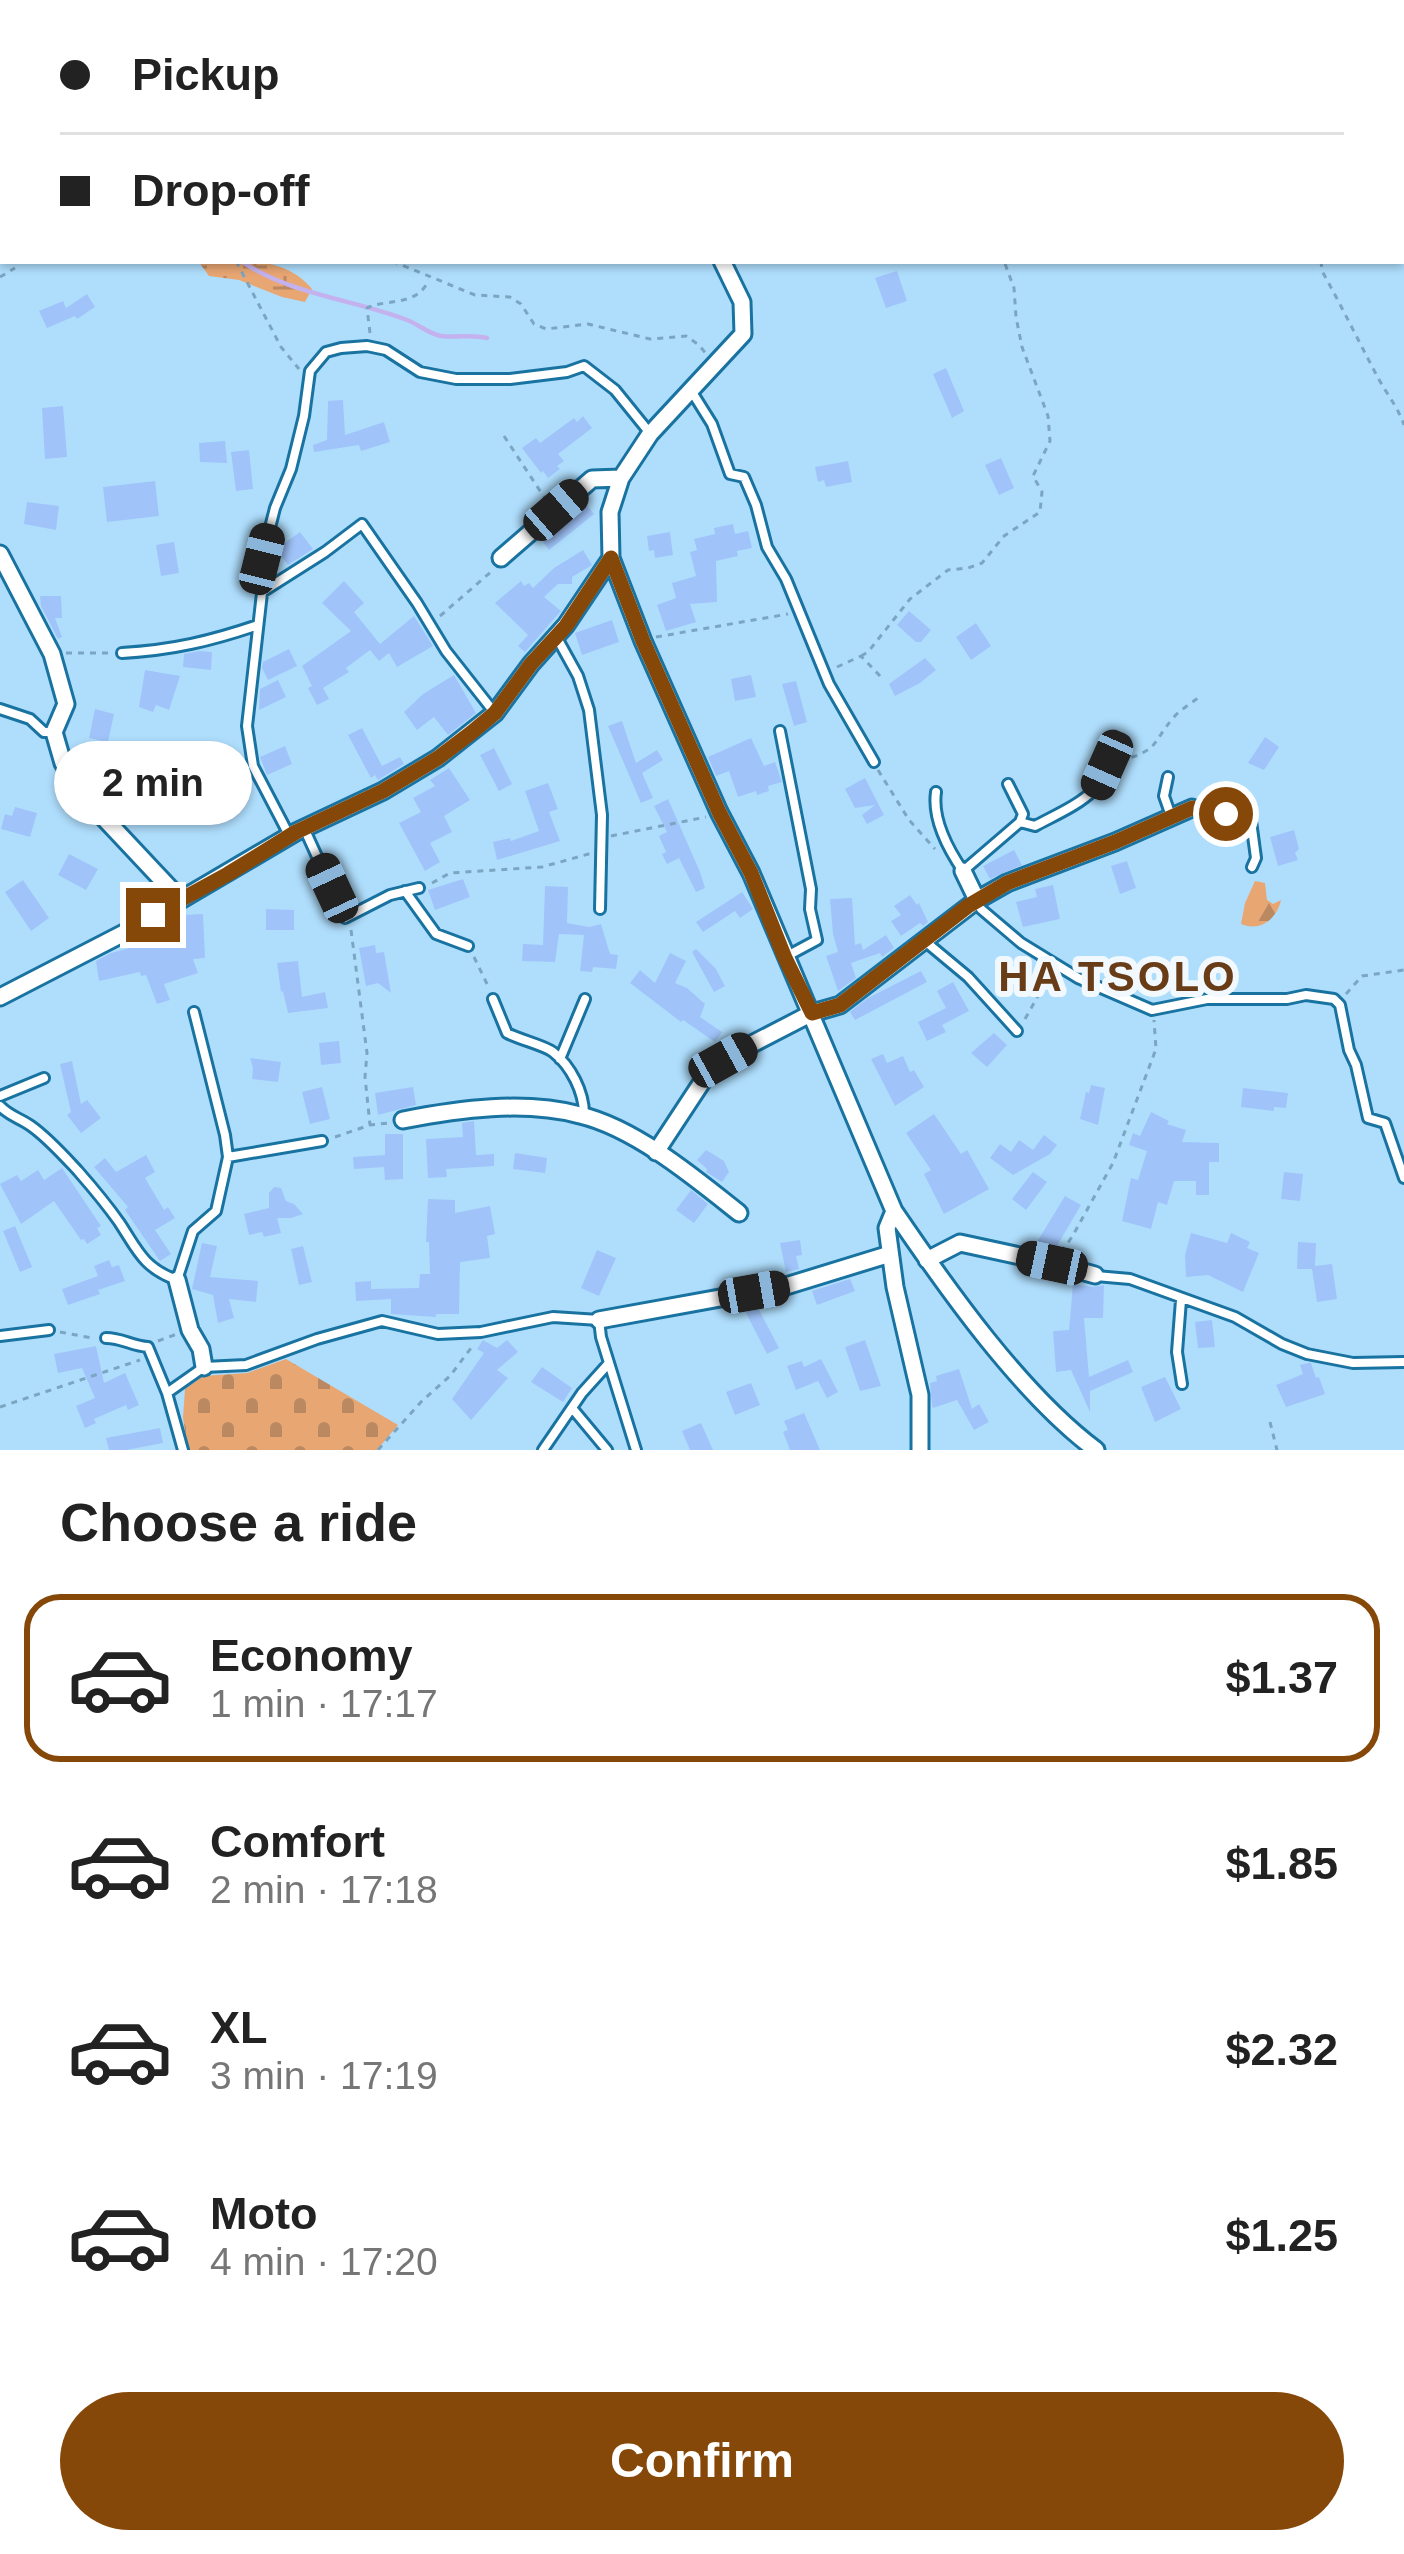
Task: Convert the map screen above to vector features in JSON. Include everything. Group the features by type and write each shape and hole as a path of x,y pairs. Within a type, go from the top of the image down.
{"street":[{"path":"723,264 742,302 742,334 650,434 621,478 610,512 611,558 643,641 751,873 894,1211 1001,1354 1046,1406 1096,1450"},
{"path":"501,558 592,479 621,478"},
{"path":"0,554 52,654 66,704 54,731 62,763 88,801 179,898"},
{"path":"0,997 438,758 495,713 611,558"},
{"path":"656,1152 704,1079 723,1060 812,1013 840,1005 884,969 1031,872 1192,808"},
{"path":"963,871 979,904"},
{"path":"404,1120 496,1109 584,1115 684,1169 739,1214"},
{"path":"894,1211 887,1228 920,1395 920,1450"},
{"path":"927,1259 960,1244 1095,1275"},
{"path":"599,1319 786,1286 890,1254"},
{"path":"177,1280 204,1367"},
{"path":"1065,1450 1078,1437"}],"lane":[{"path":"419,888 390,895 346,918 253,766 247,726 262,559 291,469 310,371 326,352 367,346 386,350 421,372 456,379 510,379 584,366 615,390 650,434"},
{"path":"692,392 712,424 730,474 744,478 767,547 786,579 824,673 874,762"},
{"path":"262,592 362,524 446,651 495,713"},
{"path":"122,652 189,646 258,625"},
{"path":"556,636 578,676 589,710 603,838 600,909"},
{"path":"0,709 30,719 44,732 54,731"},
{"path":"780,731 817,940 785,958"},
{"path":"1020,822 1035,826 1094,794 1107,765 1106,741"},
{"path":"1168,777 1164,796 1171,818"},
{"path":"936,792 934,802 949,851 963,871 1020,822 1023,814 1009,784"},
{"path":"1192,808 1251,821 1256,858 1252,867"},
{"path":"405,891 436,934 468,946"},
{"path":"979,904 1021,943 1056,965 1153,1010 1207,999 1306,995 1334,999 1340,1005 1368,1118 1385,1123 1404,1178"},
{"path":"925,941 968,976 1017,1031"},
{"path":"494,999 507,1033 550,1049 571,1071 584,1102 584,1115"},
{"path":"560,1059 585,999"},
{"path":"0,1106 55,1147 119,1222 139,1256 177,1280 193,1231 216,1211 228,1157 194,1012"},
{"path":"0,1096 44,1078"},
{"path":"228,1157 322,1141"},
{"path":"1095,1275 1130,1279 1235,1317 1307,1354 1354,1363 1404,1362"},
{"path":"1181,1300 1178,1352 1182,1384"},
{"path":"167,1394 204,1367 246,1365 382,1321 438,1334 482,1332 553,1317 599,1319 635,1450"},
{"path":"0,1336 50,1330"},
{"path":"106,1338 123,1338 150,1352 183,1450"},
{"path":"544,1450 609,1363"},
{"path":"572,1408 607,1450"}],"path":[{"path":"238,264 281,347 309,379"},
{"path":"399,264 475,295 510,297 534,324 546,329 587,323 650,339 686,336 714,365"},
{"path":"824,673 868,652 910,599 948,570 982,563 1004,536 1040,512 1042,492 1033,476 1049,441 1048,416 1022,346 1014,288 1005,264"},
{"path":"1321,264 1404,425"},
{"path":"0,277 15,268"},
{"path":"367,346 367,308 420,294 430,277"},
{"path":"504,436 556,510"},
{"path":"430,625 497,567 501,558"},
{"path":"643,641 800,611"},
{"path":"52,654 122,652"},
{"path":"861,656 881,677"},
{"path":"1107,765 1156,745 1174,717 1198,698"},
{"path":"874,762 908,820 933,849 949,851"},
{"path":"603,838 719,812"},
{"path":"419,888 450,873 542,866 602,852"},
{"path":"346,918 360,992 370,1126"},
{"path":"468,946 494,999"},
{"path":"1017,1031 1056,965"},
{"path":"1334,999 1344,997 1362,976 1404,970"},
{"path":"1052,1263 1072,1238 1127,1126 1156,1049 1153,1010"},
{"path":"322,1141 404,1120"},
{"path":"50,1330 106,1338"},
{"path":"0,1406 150,1352 161,1338 190,1330"},
{"path":"378,1450 459,1365 482,1332"},
{"path":"1270,1422 1277,1450"}],"green space":[{"path":"200,264 266,264 288,270 312,289 305,302 239,280 209,276"},
{"path":"1255,881 1265,883 1267,900 1273,904 1281,900 1267,922 1248,926 1241,924"},
{"path":"286,1359 398,1425 377,1450 188,1450 185,1389 203,1376 247,1373"}],"building":[{"path":"897,271 907,301 886,308 875,278"},
{"path":"87,294 95,307 77,319 47,328 39,311 63,301 66,308"},
{"path":"946,368 964,411 952,418 933,374"},
{"path":"343,400 345,435 384,422 390,442 361,451 359,445 314,452 313,445 327,440 328,401"},
{"path":"63,406 67,457 45,459 42,408"},
{"path":"583,416 592,428 558,454 564,461 548,478 522,448 536,438 540,443"},
{"path":"225,441 227,463 200,462 199,443"},
{"path":"249,450 253,489 236,491 231,452"},
{"path":"1001,458 1014,488 999,495 985,465"},
{"path":"848,461 852,482 826,487 824,480 818,482 815,467"},
{"path":"155,481 159,516 107,522 103,487"},
{"path":"27,502 59,506 56,530 24,524"},
{"path":"584,502 594,514 549,550 542,540"},
{"path":"733,524 735,534 748,531 752,548 716,561 717,602 690,604 696,622 666,631 657,605 676,598 672,583 696,576 690,552 697,550 694,539"},
{"path":"300,532 313,549 288,565 276,549"},
{"path":"670,532 673,555 655,558 647,536"},
{"path":"174,542 179,573 161,576 156,545"},
{"path":"583,550 592,565 572,577 572,584 558,584 544,597 561,611 525,652 518,646 528,635 495,603 521,581 533,588"},
{"path":"344,581 364,603 354,612 380,644 414,616 433,646 397,667 389,653 379,661 370,650 346,668 349,672 323,688 329,699 317,705 302,666 351,631 322,603"},
{"path":"40,596 61,596 62,618 55,618 62,637 58,639 41,606"},
{"path":"909,611 931,630 921,642 897,625"},
{"path":"612,620 619,642 582,655 575,633"},
{"path":"976,623 991,646 971,660 956,637"},
{"path":"289,649 297,666 268,680 263,662"},
{"path":"212,652 211,670 183,667 184,654"},
{"path":"925,658 936,670 895,696 889,684"},
{"path":"145,670 180,676 169,710 156,705 153,712 139,707"},
{"path":"454,675 476,713 448,735 434,717 417,730 404,712"},
{"path":"751,675 756,697 735,701 731,679"},
{"path":"278,680 286,697 259,710 260,689"},
{"path":"796,681 807,722 794,726 782,684"},
{"path":"95,709 114,714 108,742 89,738"},
{"path":"622,721 636,763 657,750 663,760 642,773 653,798 641,803 608,726"},
{"path":"362,728 382,766 400,757 404,764 378,780 375,775 371,778 348,735"},
{"path":"1265,737 1279,747 1264,770 1248,763"},
{"path":"751,738 764,766 775,762 782,782 768,786 769,791 738,797 729,771 716,776 708,757"},
{"path":"285,746 292,764 267,775 260,757"},
{"path":"494,748 512,784 499,791 480,755"},
{"path":"449,768 470,800 444,816 452,832 430,843 440,862 425,871 399,823 421,812 413,798 435,786 430,780"},
{"path":"865,778 884,815 867,824 862,815 875,805 855,808 845,789"},
{"path":"548,783 558,809 549,812 560,841 497,860 493,842 539,831 525,791"},
{"path":"668,799 705,888 696,892 679,858 667,864 662,854 666,852 659,836 667,832 654,806"},
{"path":"15,807 37,813 30,837 1,829 5,814 12,816"},
{"path":"1294,830 1298,860 1278,866 1270,837"},
{"path":"1014,850 1022,865 990,879 983,866"},
{"path":"69,854 98,869 86,890 58,875"},
{"path":"1127,861 1136,888 1120,894 1111,866"},
{"path":"463,879 470,897 435,910 428,890"},
{"path":"23,880 49,918 31,931 5,892"},
{"path":"1053,885 1060,919 1023,927 1016,902 1037,897 1035,889"},
{"path":"545,886 568,887 567,923 601,924 610,954 618,955 616,969 580,971 584,935 559,934 555,962 522,961 523,944 543,945"},
{"path":"742,892 753,909 740,918 735,911 703,932 696,922"},
{"path":"910,895 928,922 901,936 891,921 901,915 894,906"},
{"path":"852,898 855,945 861,943 863,950 886,935 894,948 882,957 880,953 851,963 856,978 838,991 826,956 838,952 830,899"},
{"path":"266,909 294,910 294,930 266,930"},
{"path":"203,914 205,958 193,959 198,973 164,984 170,1000 157,1004 146,975 140,972 99,981 96,961 184,927 183,915"},
{"path":"375,945 376,953 384,952 391,993 378,983 366,986 359,948"},
{"path":"696,949 725,986 714,992 692,952"},
{"path":"670,953 686,961 675,983 705,1004 700,1017 722,1032 715,1042 630,983 640,970 655,983"},
{"path":"298,961 302,997 325,992 328,1008 288,1013 277,963"},
{"path":"921,971 927,982 855,1020 850,1012 868,998"},
{"path":"953,982 969,1011 942,1025 946,1032 927,1041 918,1022 946,1008 937,991"},
{"path":"994,1033 1007,1045 987,1067 971,1053"},
{"path":"339,1041 341,1063 321,1065 319,1043"},
{"path":"883,1054 887,1063 903,1056 924,1087 895,1106 871,1059"},
{"path":"250,1058 281,1062 278,1082 252,1079"},
{"path":"72,1061 81,1104 87,1100 101,1118 81,1133 67,1115 71,1112 60,1064"},
{"path":"1091,1085 1105,1088 1098,1125 1080,1119"},
{"path":"322,1087 330,1119 310,1124 302,1092"},
{"path":"413,1087 416,1105 378,1115 375,1093"},
{"path":"1243,1088 1288,1093 1286,1108 1241,1107"},
{"path":"1151,1112 1186,1130 1182,1142 1219,1143 1219,1162 1209,1162 1209,1195 1196,1195 1196,1181 1174,1181 1167,1205 1158,1202 1151,1229 1122,1221 1131,1178 1138,1180 1147,1151 1129,1145 1133,1133 1140,1136"},
{"path":"934,1114 961,1154 967,1150 989,1189 944,1214 924,1174 931,1170 906,1133"},
{"path":"474,1121 476,1155 494,1154 494,1166 446,1169 447,1177 428,1178 426,1139 463,1137 462,1123"},
{"path":"385,1134 403,1134 403,1179 385,1180 384,1167 354,1169 353,1157 385,1155"},
{"path":"1044,1135 1057,1145 1013,1175 990,1158 1000,1144 1011,1152 1019,1140 1033,1150"},
{"path":"706,1150 724,1161 729,1172 722,1182 697,1160"},
{"path":"515,1153 547,1158 545,1173 513,1169"},
{"path":"146,1155 155,1172 145,1178 164,1210 168,1207 175,1218 155,1230 171,1254 160,1261 125,1210 128,1207 94,1167 105,1158 116,1172"},
{"path":"62,1168 101,1226 97,1228 101,1235 87,1244 54,1201 21,1224 0,1184 17,1175 21,1181 38,1170 44,1180"},
{"path":"1033,1172 1047,1182 1026,1210 1012,1199"},
{"path":"1284,1172 1303,1174 1300,1201 1281,1199"},
{"path":"274,1187 281,1188 286,1201 303,1214 277,1218 281,1233 249,1235 244,1214 269,1208"},
{"path":"691,1190 708,1204 694,1223 676,1210"},
{"path":"1065,1196 1081,1205 1054,1251 1037,1242"},
{"path":"428,1199 455,1200 455,1213 490,1206 495,1234 487,1236 490,1258 460,1262 459,1314 391,1314 391,1299 356,1301 355,1282 371,1281 371,1289 419,1288 420,1274 430,1274"},
{"path":"15,1226 32,1267 20,1272 3,1231"},
{"path":"1191,1233 1227,1243 1231,1233 1250,1242 1247,1248 1259,1253 1243,1292 1208,1275 1186,1277"},
{"path":"800,1240 799,1269 786,1272 780,1243"},
{"path":"1298,1242 1316,1243 1315,1266 1332,1264 1337,1299 1317,1302 1312,1269 1297,1269"},
{"path":"202,1243 217,1246 210,1277 258,1281 256,1302 229,1299 234,1318 218,1323 213,1295 192,1289"},
{"path":"303,1246 312,1282 299,1285 291,1249"},
{"path":"597,1250 616,1258 599,1296 581,1288"},
{"path":"109,1260 112,1267 119,1265 125,1281 68,1305 62,1289 98,1276 94,1266"},
{"path":"850,1279 855,1291 817,1305 812,1291"},
{"path":"1073,1284 1104,1285 1103,1318 1084,1318 1089,1377 1128,1360 1133,1372 1090,1391 1090,1412 1071,1370 1056,1372 1053,1331 1069,1330"},
{"path":"756,1304 779,1348 767,1354 743,1307"},
{"path":"1212,1320 1215,1347 1198,1348 1195,1322"},
{"path":"483,1340 497,1348 507,1340 518,1352 497,1370 508,1378 471,1420 452,1399 484,1353 477,1349"},
{"path":"865,1340 881,1386 860,1391 845,1347"},
{"path":"96,1346 104,1383 125,1373 139,1405 128,1410 126,1405 85,1428 76,1406 95,1398 82,1368 58,1373 54,1354"},
{"path":"821,1359 838,1392 827,1398 818,1381 796,1390 787,1366 802,1361 804,1367"},
{"path":"1311,1363 1325,1394 1286,1407 1276,1385 1303,1374 1300,1365"},
{"path":"542,1367 572,1388 563,1402 531,1382"},
{"path":"959,1369 972,1409 979,1404 989,1422 974,1430 957,1400 932,1405 930,1383 937,1381 936,1376"},
{"path":"1165,1377 1181,1409 1155,1422 1141,1387"},
{"path":"751,1383 760,1405 735,1415 726,1392"},
{"path":"804,1413 820,1450 790,1450 784,1421"},
{"path":"701,1423 713,1450 690,1450 682,1431"},
{"path":"160,1428 163,1443 109,1450 106,1438"}],"waterway":[{"path":"246,264 280,282 386,313 437,335 487,338"}],"district":[{"name":"HA TSOLO","path":"1118,976"}],"route":[{"path":"153,915 296,832 383,791 471,733 495,713 566,626 611,558 643,641 812,1013 840,1005 968,906 1007,883 1192,808 1226,814"}]}
